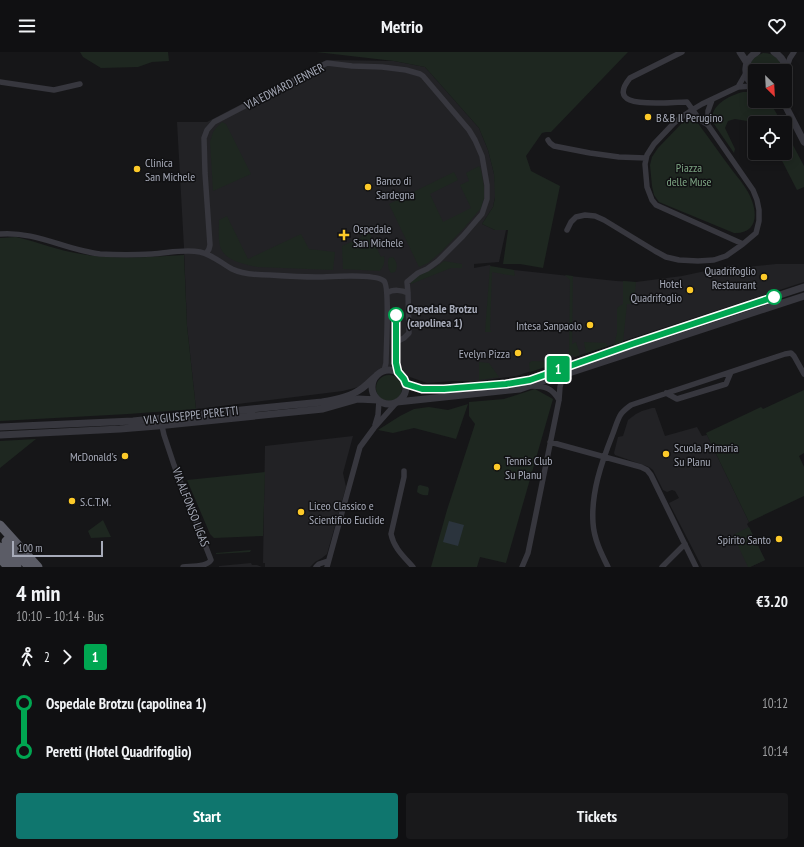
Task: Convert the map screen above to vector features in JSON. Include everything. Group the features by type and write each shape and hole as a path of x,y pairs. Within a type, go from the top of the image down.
{"highway":[{"path":"0,525 38,567"},
{"path":"0,533 29,567"},
{"path":"0,547 17,567"},
{"path":"0,558 8,567"}],"street":[{"path":"567,230 571,222 576,217 584,215 595,216 666,257 679,260 698,261 714,260 726,256 756,233 759,221 759,210 753,190 708,125 700,120 687,102 643,103 634,102 624,96 623,90 625,83 630,78 682,52"},
{"path":"740,52 747,63"},
{"path":"748,80 746,73 747,63 751,56 758,52"},
{"path":"774,52 785,64"},
{"path":"788,64 794,52"},
{"name":"VIA EDWARD JENNER","path":"206,254 210,245 204,138 207,130 214,122 327,63 406,70 423,76 476,140 482,156 488,198 482,214 463,236 438,261 427,269 418,273 407,282 408,293"},
{"path":"738,87 746,73"},
{"path":"0,82 54,90 80,84"},
{"path":"743,244 656,205 652,200 647,187 645,164 647,155 654,144 683,116 738,87 748,86"},
{"path":"708,125 708,111 712,100"},
{"path":"786,108 804,142"},
{"path":"548,140 554,146 590,153 619,157 646,158"},
{"path":"0,234 24,234 67,247 101,254 150,254 189,250 206,254 236,271 257,274 316,277 375,277 384,281 387,293 386,363 384,371 389,370 398,372"},
{"path":"406,384 422,389 444,389 506,384 530,380 584,360 804,287"},
{"path":"316,567 319,564 328,564 360,447 374,428 405,393 406,384 398,372 396,363 396,342 404,338 409,333 408,293 402,291 390,291 387,293"},
{"name":"VIA GIUSEPPE PERETTI","path":"0,435 162,426 322,409 358,399 378,401 390,405 397,402 520,389 804,296"},
{"path":"608,567 595,537 593,510 595,489 604,456 621,414 625,410 631,405 785,354 791,354 794,356 804,374"},
{"name":"VIA GIUSEPPE PERETTI","path":"0,427 133,420 322,402 333,400 360,390 379,373 384,371"},
{"path":"666,393 677,399 726,384 730,372"},
{"path":"522,567 528,553 559,400 560,387 564,375"},
{"path":"374,428 378,415 378,401 373,395 372,389 372,383 375,377"},
{"path":"528,386 544,386 549,388 559,400"},
{"name":"VIA ALFONSO LIGAS","path":"162,426 174,465 211,560 205,566 183,567"},
{"path":"550,442 604,456 647,470 651,475 696,567"},
{"path":"404,471 404,477 391,534 395,547 413,567"},
{"path":"662,567 685,544"}],"shaded area":[{"name":"Ospedale San Michele","path":"324,61 394,61 425,67 479,128 488,150 494,174 496,193 493,207 482,224 495,230 506,230 499,262 474,264 474,268 490,265 491,267 514,270 636,282 682,276 733,265 737,268 776,264 804,264 804,282 516,376 470,382 453,381 427,383 389,370 379,373 362,386 343,391 196,409 187,326 177,122 207,122"},
{"path":"655,408 665,436 697,427 702,436 707,435 749,522 747,524 765,560 750,567 702,567 669,503 679,498 675,491 672,490 667,492 663,490 653,470 649,467 615,455 614,453 618,437 623,436 628,420 642,411"},
{"name":"Liceo Classico e Scientifico Euclide","path":"353,436 343,473 346,487 327,554 310,567 265,567 265,563 263,563 265,446"},
{"path":"449,521 464,525 458,546 443,542"},
{"path":"251,563 252,565 262,567 219,567 219,566"}],"green space":[{"path":"80,52 168,52 169,61 152,62 138,67 101,68 83,57"},
{"path":"316,52 628,52 551,132 542,133 526,156 531,171 560,186 543,268 520,264 503,264 508,230 495,230 482,224 493,207 495,198 494,174 488,150 479,128 425,67 394,61"},
{"path":"763,53 771,54 779,60 781,64 750,64 757,56"},
{"path":"743,92 748,92 748,108 773,108 778,116 748,116 748,121 735,119 728,121 725,128 735,149 734,153 714,124 712,118 716,107 732,96"},
{"name":"Piazza delle Muse","path":"694,120 697,122 748,192 755,213 751,228 747,231 734,233 659,202 654,195 650,165 652,157 658,148 683,122"},
{"path":"222,122 226,124 251,174 213,191 210,142 213,132"},
{"path":"792,143 804,166 804,187 797,190 782,160 792,160"},
{"path":"479,166 484,187 484,198 481,208 441,252 428,263 419,267 389,204 454,172 458,180 430,194 443,222 471,208 460,185 469,181 466,173"},
{"path":"227,216 248,259 301,234 309,249 335,252 333,270 257,267 235,261 222,251 220,246 219,220"},
{"path":"368,230 381,257 384,256 384,264 380,271 343,269 342,246 362,237 361,234"},
{"path":"16,237 73,253 94,256 132,258 184,255 187,326 196,409 0,421 0,238"},
{"path":"393,257 397,268 395,272 391,273 388,262 389,258"},
{"path":"444,261 462,264 462,268 451,268 411,284 411,280 414,277 435,268"},
{"path":"490,266 514,270 515,276 492,272 490,330 492,332 485,332"},
{"path":"565,275 573,276 572,344 576,342 580,355 575,357 573,355 569,357 570,280"},
{"path":"623,281 636,282 634,304 627,304 623,342 614,345 617,333 617,309 623,304"},
{"path":"584,342 606,343 608,346 586,353"},
{"path":"532,361 561,362 530,372 529,363"},
{"path":"479,362 489,363 499,377 479,380"},
{"path":"389,375 398,379 402,388 398,397 389,401 380,397 376,388 380,379"},
{"name":"Tennis Club Su Planu","path":"535,389 553,399 506,563 480,557 477,567 431,567 447,510 475,424 469,416 469,402 504,399"},
{"path":"804,390 804,453 799,456 804,467 804,496 749,522 706,433 761,407 763,409"},
{"path":"468,404 456,439 414,428 393,433 378,430 414,409 429,407 448,410"},
{"path":"36,439 0,468 0,441"},
{"path":"265,472 263,536 214,538 210,534 187,480"},
{"path":"418,486 428,487 428,495 422,495 417,492"},
{"path":"103,520 111,537 91,538 88,531"},
{"path":"749,527 765,560 748,567 733,535"},
{"path":"251,550 250,552 216,554 216,553"}],"bus line":[{"name":"1","path":"396,315 396,363 398,372 406,384 422,389 471,388 530,380 584,360 774,297"}],"place":[{"name":"B&B Il Perugino","path":"648,117"},
{"name":"Clinica San Michele","path":"137,169"},
{"name":"Banco di Sardegna","path":"368,187"},
{"name":"Ospedale San Michele","path":"344,235"},
{"name":"Quadrifoglio Restaurant","path":"764,277"},
{"name":"Hotel Quadrifoglio","path":"690,290"},
{"name":"Ospedale Brotzu (capolinea 1)","path":"396,315"},
{"name":"Intesa Sanpaolo","path":"590,325"},
{"name":"Evelyn Pizza","path":"518,353"},
{"name":"Scuola Primaria Su Planu","path":"666,454"},
{"name":"McDonald's","path":"125,456"},
{"name":"Tennis Club Su Planu","path":"497,467"},
{"name":"S.C.T.M.","path":"72,501"},
{"name":"Liceo Classico e Scientifico Euclide","path":"301,512"},
{"name":"Spirito Santo","path":"779,539"}]}
